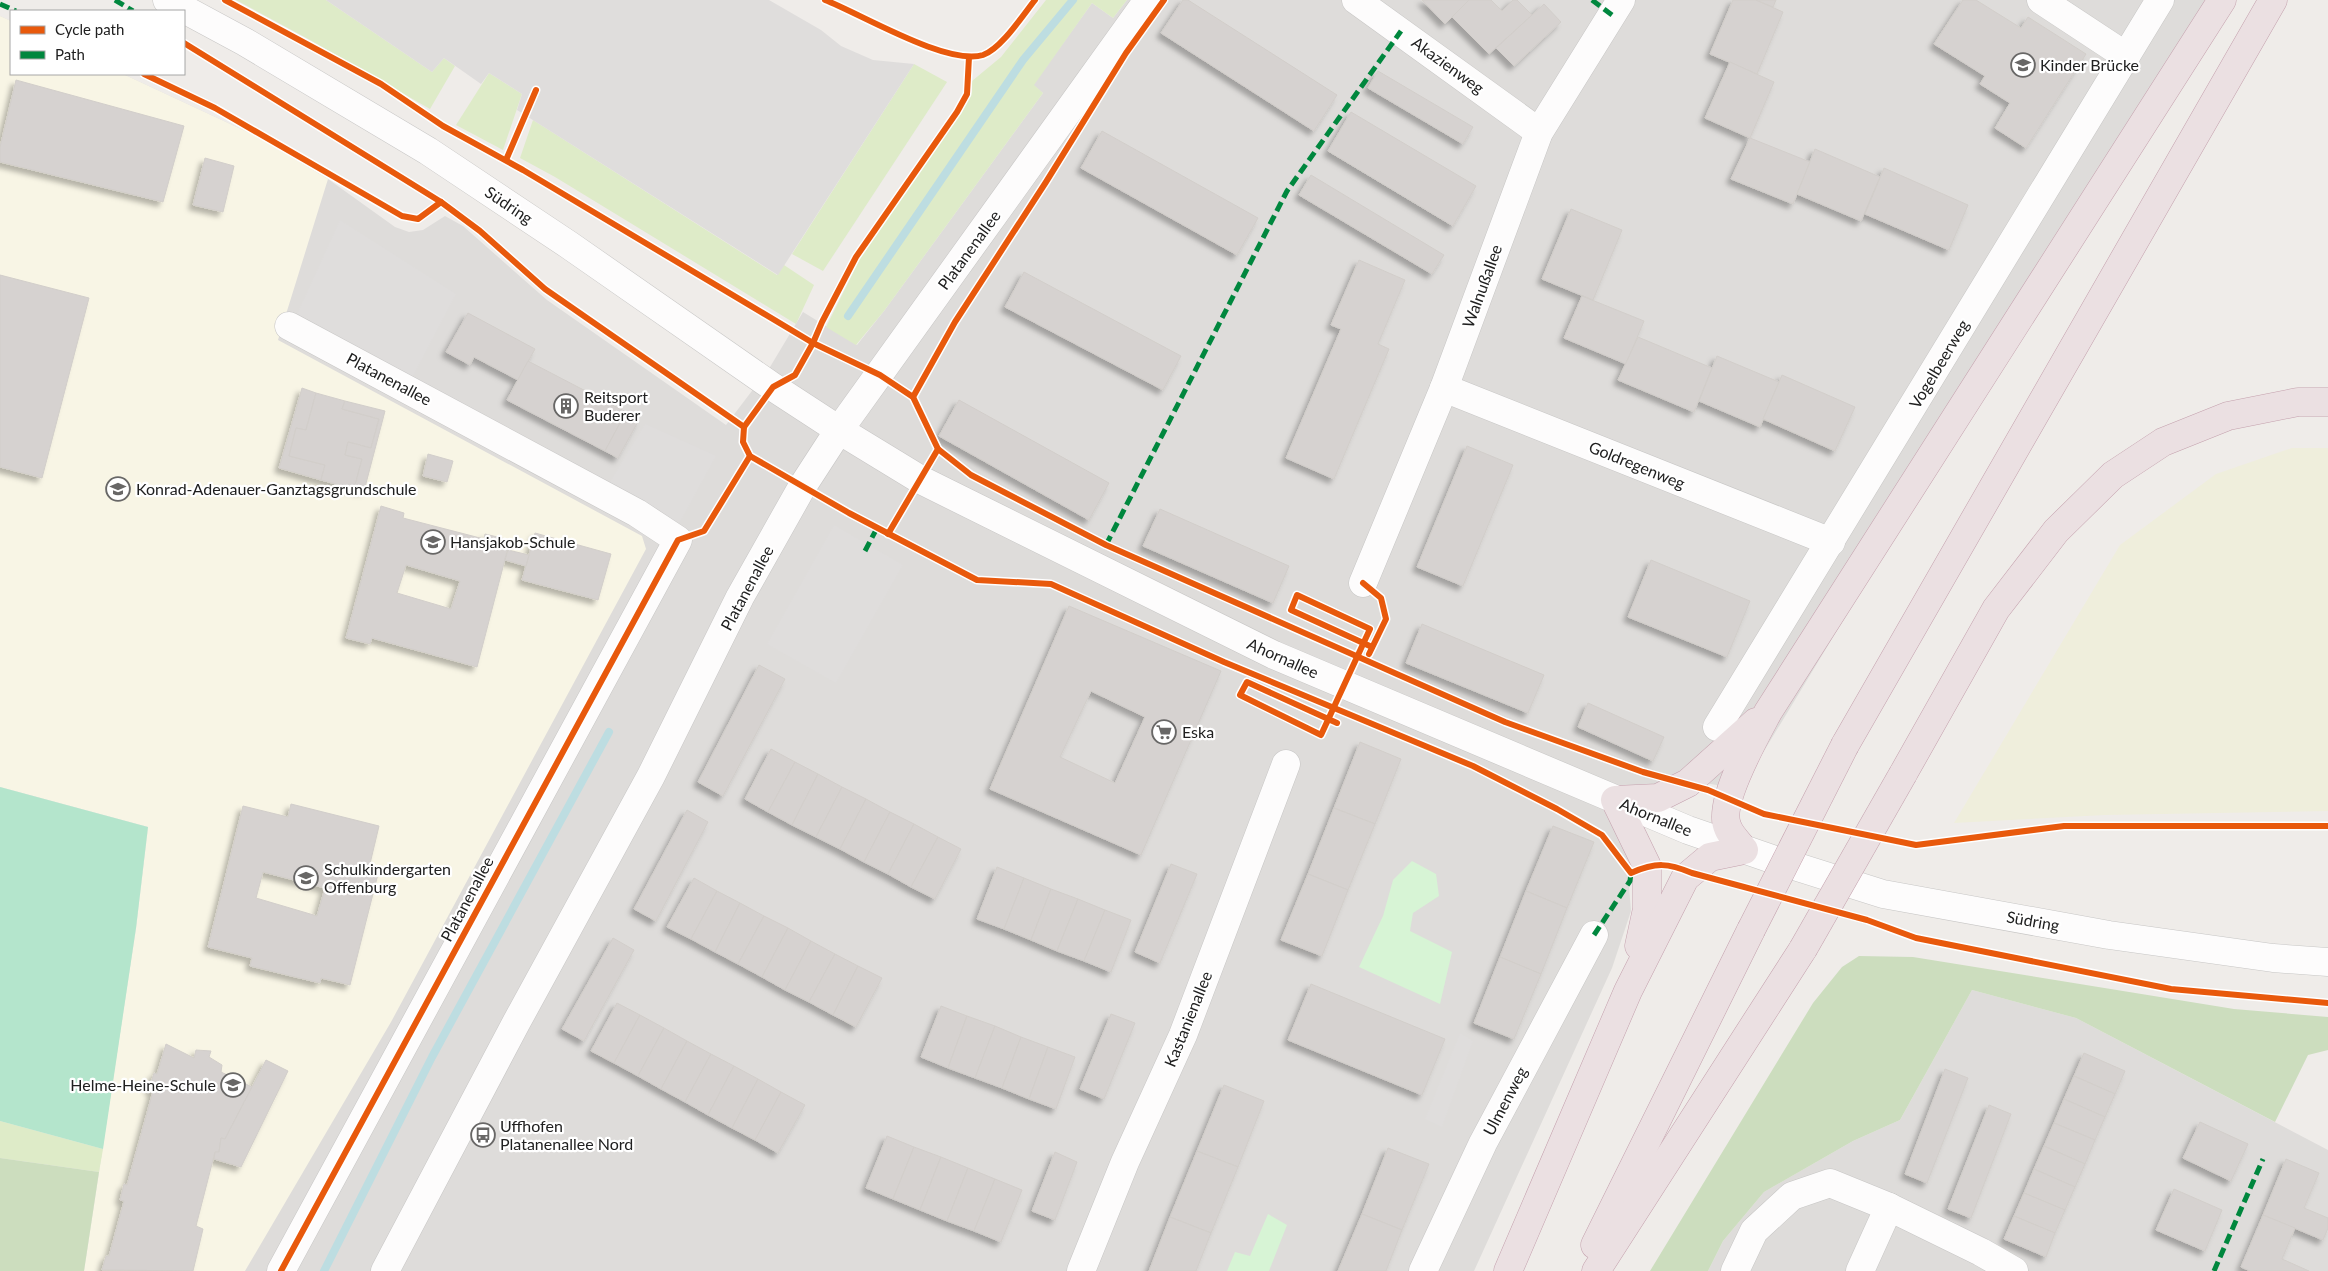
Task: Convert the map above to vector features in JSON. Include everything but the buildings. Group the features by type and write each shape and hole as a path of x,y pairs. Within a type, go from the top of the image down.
{"highway":[{"path":"1508,1271 1628,991 1685,878 1710,856 1744,850 1727,827 1728,799 1768,712 2222,0"},
{"path":"1582,1271 1750,930 1845,745 2273,0"},
{"path":"1596,1271 1803,949 1996,609 2056,531 2113,475 2163,442 2228,416 2298,402 2328,402"},
{"path":"1628,991 1647,909 1647,866 1615,800 1658,798 1688,784 1768,712"}],"street":[{"name":"Südring","path":"167,0 246,42 428,151 553,234 839,430"},
{"name":"Platanenallee","path":"385,1271 651,776 740,597 802,488 839,430 1148,0"},
{"name":"Akazienweg","path":"1356,0 1539,132"},
{"name":"Walnußallee","path":"1363,583 1444,388 1539,132 1621,0"},
{"path":"2041,0 2126,56"},
{"name":"Vogelbeerweg","path":"1717,727 2160,0"},
{"name":"Platanenallee","path":"282,1271 678,540 637,513 289,326"},
{"name":"Goldregenweg","path":"1444,388 1831,542"},
{"name":"Ahornallee","path":"839,430 938,490 1274,655 1615,800 1688,830 1744,850"},
{"name":"Kastanienallee","path":"1081,1271 1125,1162 1183,1035 1286,764"},
{"name":"Südring","path":"1744,850 1883,894 2109,935 2273,958 2328,962"},
{"name":"Ulmenweg","path":"1423,1271 1484,1143 1594,935"},
{"path":"1735,1271 1754,1231 1792,1196 1830,1183 1889,1207 1981,1252 2014,1271"},
{"path":"1860,1271 1889,1207"}],"shaded area":[{"path":"326,0 769,0 821,30 841,46 873,60 914,64 778,275 517,110 522,94 489,73 481,84 444,58 432,72"},
{"path":"1127,0 2236,0 2022,325 1741,789 1662,776 1628,874 1631,911 1612,968 1474,1271 84,1271 136,928 148,827 0,787 0,16 10,21 10,75 125,75 256,136 328,179 395,227 409,232 423,230 445,216 463,226 547,300 726,425 770,367 803,312 857,345 884,311 1043,93 1033,85 1092,3 1113,18"},
{"path":"0,16 10,21 10,75 125,75 256,136 328,179 278,340 642,536 646,549 391,1022 245,1271 84,1271 136,928 148,827 0,787"},
{"path":"340,220 456,294 412,378 297,314"},
{"path":"645,424 716,456 679,524 608,485"},
{"path":"834,525 903,565 836,683 767,644"},
{"path":"1972,990 2076,1018 2328,1150 2328,1271 1708,1271 1723,1241 1764,1192 1853,1141 1900,1120"},
{"path":"1460,1033 1473,1041 1442,1127 1425,1119"}],"green space":[{"path":"236,0 326,0 432,72 444,58 455,66 430,109"},
{"path":"1046,0 1127,0 1113,18 1092,3 1034,85 1043,93 884,311 856,345 826,327 861,257 972,92 972,81 1001,57"},
{"path":"914,64 947,82 823,271 792,254"},
{"path":"489,73 522,94 503,150 456,125"},
{"path":"533,120 777,275 784,265 814,285 796,324 555,177 520,158"},
{"path":"2292,448 2328,448 2328,811 2105,815 1954,823 2120,545 2216,474"},
{"path":"0,787 148,827 136,928 103,1149 0,1121"},
{"path":"1412,861 1436,874 1439,896 1413,913 1410,931 1452,952 1440,1004 1359,967 1383,916 1393,880"},
{"path":"1859,956 1913,957 2234,1009 2328,1017 2328,1050 2308,1055 2275,1122 2076,1018 1972,990 1900,1120 1853,1141 1764,1192 1723,1241 1708,1271 1650,1271 1813,1003 1842,967"},
{"path":"0,1121 103,1149 99,1172 0,1158"},
{"path":"0,1158 99,1172 84,1271 0,1271"},
{"path":"1268,1214 1287,1225 1269,1271 1227,1271 1235,1252 1250,1256"}],"waterway":[{"path":"848,316 1023,60 1073,0"},
{"path":"324,1271 432,1057 609,732"}],"marked path":[{"path":"115,0 131,10"},
{"path":"1592,0 1612,15"},
{"path":"0,4 14,10"},
{"path":"1106,545 1287,191 1401,31"},
{"path":"865,551 877,528"},
{"path":"1594,935 1630,881 1631,873"},
{"path":"2214,1271 2263,1159"}],"cycle path":[{"path":"225,0 381,84 443,126 523,170 813,343 880,375 913,397 938,449 971,475 1106,545 1505,722 1643,772 1708,790 1764,814 1916,845 2064,826 2328,826"},
{"path":"825,0 904,37 948,53 967,56 983,55 990,52 1011,31 1035,0"},
{"path":"913,397 955,322 1046,182 1126,53 1164,0"},
{"path":"185,44 441,202 480,231 545,289 744,427"},
{"path":"969,57 967,94 957,112 856,257 795,375 773,387 744,427 743,442 750,456 849,513 977,580 1051,584 1224,662 1473,766 1557,809 1602,835 1631,873 1648,867 1662,865 1676,867 1692,873 1867,920 1916,938 2171,989 2328,1003"},
{"path":"146,75 215,108 402,216 418,219 441,202"},
{"path":"506,160 536,90"},
{"path":"888,534 938,449"},
{"path":"281,1271 678,540 704,531 750,456"},
{"path":"1363,583 1381,598 1386,619 1369,654"},
{"path":"1337,723 1247,682 1240,695 1321,735 1370,629 1297,595 1291,610 1372,647"}],"place":[{"name":"Kinder Brücke","path":"2023,65"},
{"name":"Reitsport Buderer","path":"566,406"},
{"name":"Konrad-Adenauer-Ganztagsgrundschule","path":"118,489"},
{"name":"Hansjakob-Schule","path":"433,542"},
{"name":"Eska","path":"1164,732"},
{"name":"Schulkindergarten Offenburg","path":"306,878"},
{"name":"Helme-Heine-Schule","path":"233,1085"},
{"name":"Uffhofen Platanenallee Nord","path":"483,1135"}]}
